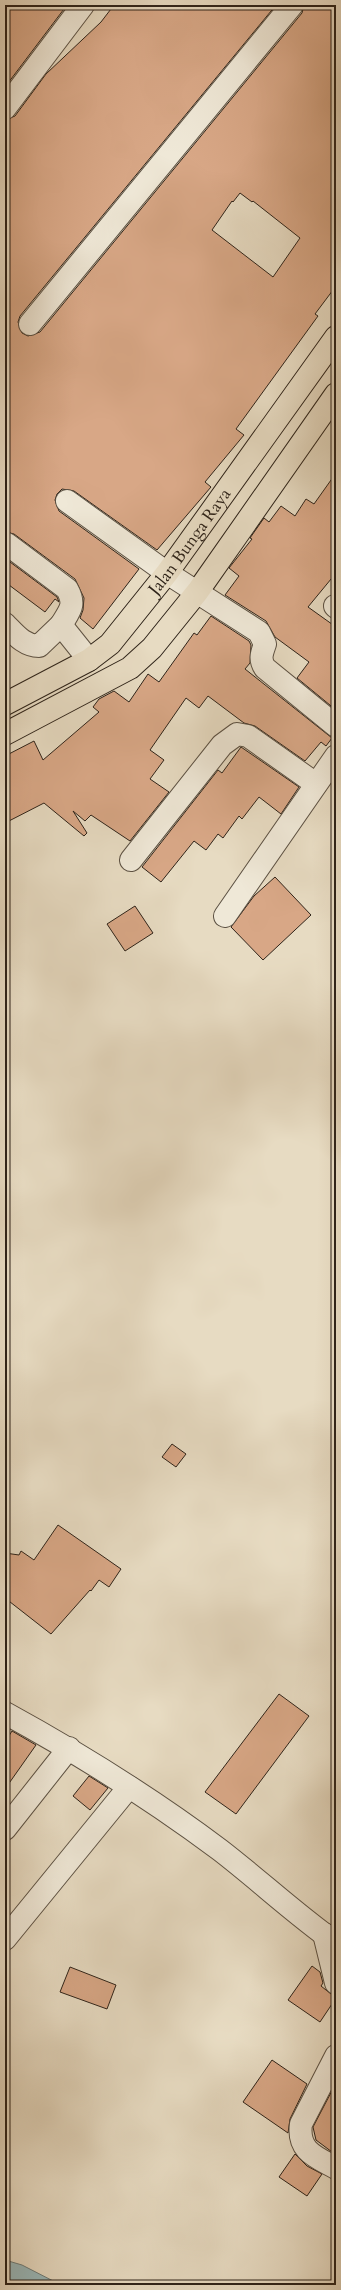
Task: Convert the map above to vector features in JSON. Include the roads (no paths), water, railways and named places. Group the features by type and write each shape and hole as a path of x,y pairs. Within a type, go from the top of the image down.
{"main road":[{"name":"Jalan Bunga Raya","path":"5,704 89,660 110,644 167,573 336,338"},
{"name":"Jalan Bunga Raya","path":"5,734 130,668 152,648 198,591 336,394"}],"street":[{"path":"5,108 83,5"},
{"path":"30,324 292,5"},
{"path":"67,501 167,573 198,591 259,632 265,644 261,657 261,663 265,668 336,726"},
{"path":"5,624 25,643 32,646 39,646 61,625 72,606 72,598 67,588 7,544"},
{"path":"61,625 89,660"},
{"path":"131,860 222,745 237,734 248,736 316,784"},
{"path":"225,916 336,756"},
{"path":"5,1713 69,1748 129,1787 220,1850 330,1939 336,1983"},
{"path":"5,1829 69,1748"},
{"path":"5,1939 129,1787"},
{"path":"336,2056 301,2124 300,2134 303,2145 312,2154 336,2168"}],"water":[{"path":"5,2260 22,2265 61,2285 5,2285"}]}
